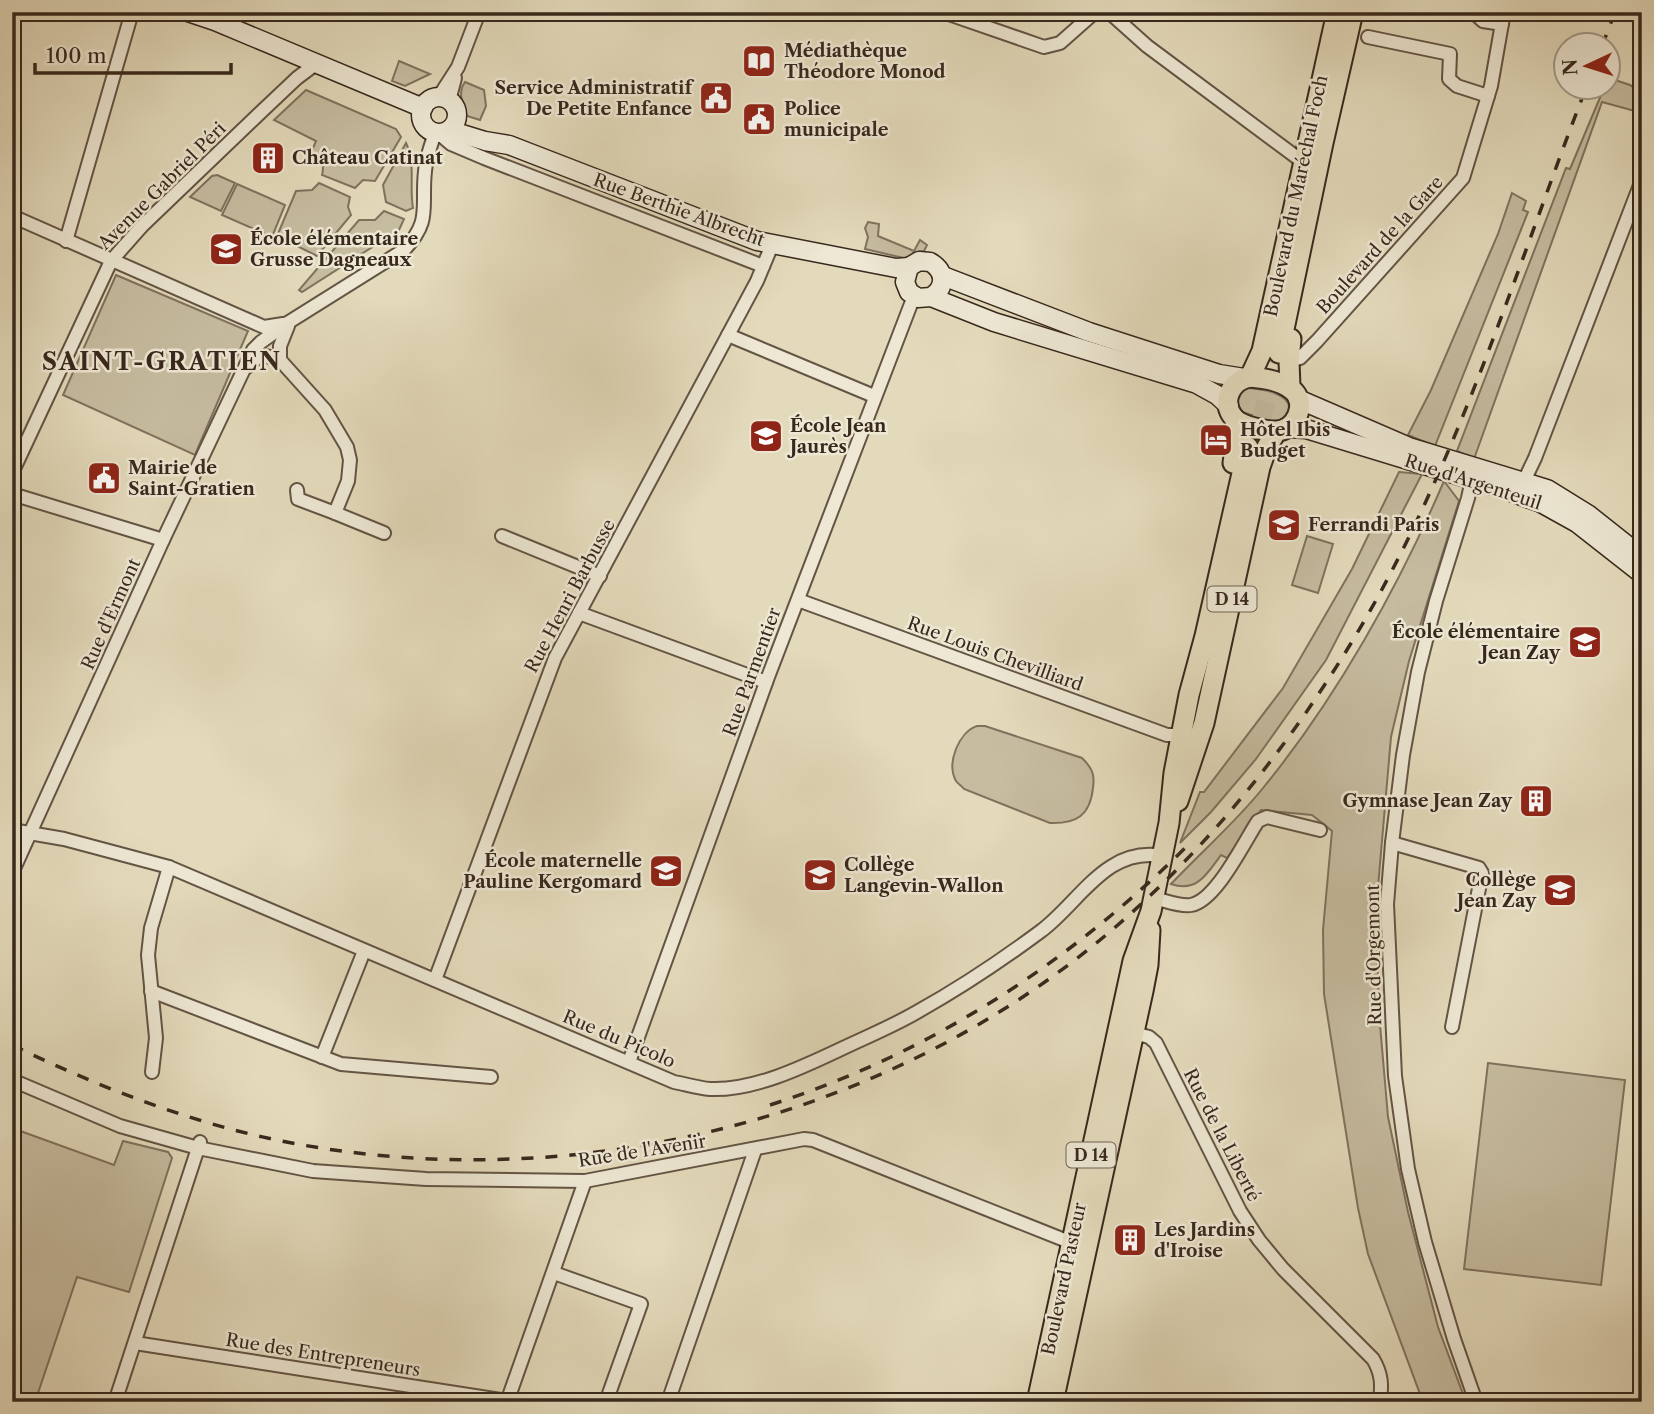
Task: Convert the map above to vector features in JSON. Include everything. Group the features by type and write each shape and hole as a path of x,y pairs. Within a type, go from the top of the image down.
{"main road":[{"name":"Boulevard du Maréchal Foch","path":"1247,377 1262,351 1337,12"},
{"name":"Boulevard du Maréchal Foch","path":"1294,393 1280,356 1337,12"},
{"name":"Boulevard du Maréchal Foch","path":"1280,356 1323,143 1353,12"},
{"path":"1247,377 1294,393 1297,419 1281,430 1246,425 1232,413 1227,400 1231,389 1247,377"},
{"name":"Boulevard Pasteur","path":"1037,1402 1072,1243 1126,1031 1148,965 1152,904 1169,823 1174,773 1209,575 1236,449 1232,413"},
{"name":"Boulevard Pasteur","path":"1169,823 1205,723 1260,467 1267,447 1281,430"},
{"name":"Boulevard Pasteur","path":"1191,688 1251,448 1196,717 1191,767"},
{"name":"Boulevard Pasteur","path":"1052,1402 1126,1031"}],"street":[{"path":"12,21 13,12"},
{"path":"66,241 132,12"},
{"path":"188,12 422,108"},
{"name":"Rue d'Ermont","path":"12,873 32,834 163,540 255,346 404,250 418,235 424,218 425,169 479,12"},
{"path":"943,12 1044,47 1060,43 1095,12"},
{"path":"1109,12 1147,46 1303,162"},
{"path":"1473,12 1483,21 1503,18"},
{"name":"Boulevard de la Gare","path":"1280,356 1300,358 1463,178 1488,96 1503,18"},
{"path":"1368,37 1450,54 1449,79 1457,86 1488,96"},
{"name":"Avenue Gabriel Péri","path":"12,473 111,261 142,226 261,111 296,78 317,63"},
{"path":"429,101 444,119 422,123 422,108 429,101"},
{"name":"Rue Berthie Albrecht","path":"444,119 493,134 509,145 772,245 903,270 919,261 930,262 950,281 1089,332 1215,373 1247,377"},
{"name":"Rue Berthie Albrecht","path":"444,119 451,144 763,266"},
{"path":"1503,489 1524,481 1535,458 1642,180"},
{"path":"12,216 264,327 273,328 289,322"},
{"name":"Rue Henri Barbusse","path":"435,980 555,658 728,335 772,245"},
{"path":"903,270 906,288 922,297 940,289 943,276"},
{"name":"Rue Berthie Albrecht","path":"922,297 994,322 1198,384 1217,395 1232,413"},
{"name":"Rue Parmentier","path":"629,1062 766,682 874,396 922,297"},
{"name":"Rue Berthie Albrecht","path":"1029,308 1065,344"},
{"path":"280,360 279,346 289,322"},
{"path":"728,335 874,396"},
{"path":"244,370 256,357 263,355 280,360 325,410 347,447 350,460 348,481 335,513"},
{"name":"Rue d'Argenteuil","path":"1294,393 1566,516 1642,573"},
{"name":"Rue d'Argenteuil","path":"1281,430 1306,429 1472,473 1524,481 1547,489 1569,502 1642,557"},
{"name":"Rue d'Orgemont","path":"1472,473 1418,672 1403,755 1387,904 1395,1076 1408,1169 1425,1242 1476,1402"},
{"path":"297,491 298,499 384,533"},
{"path":"12,494 163,540"},
{"path":"502,536 600,576"},
{"name":"Rue Louis Chevilliard","path":"798,600 1167,735 1181,735"},
{"path":"579,613 766,682"},
{"path":"1152,904 1190,905 1203,900 1215,889 1258,821 1267,817 1320,830"},
{"name":"Rue du Picolo","path":"12,830 64,839 169,867 674,1082 710,1089 745,1085 803,1067 917,1013 1045,928 1089,884 1114,864 1144,855 1162,856"},
{"path":"1392,843 1479,869 1482,873 1452,1027"},
{"path":"152,1072 156,1038 148,955 150,928 169,867"},
{"path":"322,1057 364,951"},
{"path":"151,991 341,1064 491,1077"},
{"name":"Rue de la Liberté","path":"1126,1031 1149,1037 1156,1042 1240,1211 1283,1269 1373,1359 1380,1370 1382,1381 1380,1402"},
{"name":"Rue de l'Avenir","path":"12,1080 120,1126 313,1171 426,1179 585,1181 804,1139 813,1140 1072,1243"},
{"path":"115,1402 199,1145"},
{"path":"668,1402 755,1150"},
{"path":"507,1401 585,1181"},
{"path":"554,1273 641,1304 606,1402"},
{"name":"Rue des Entrepreneurs","path":"135,1343 507,1401"}],"shaded area":[{"path":"399,61 430,74 405,86 392,81"},
{"path":"465,82 484,90 486,106 480,120 467,116 461,94"},
{"path":"1622,82 1642,94 1642,113 1602,102 1622,102"},
{"path":"306,90 396,129 401,137 375,181 363,180 355,188 322,175 321,161 311,153 316,141 274,120"},
{"path":"1598,102 1602,102 1474,459 1457,451 1566,168 1570,169"},
{"path":"406,143 412,167 413,208 406,211 386,202 383,185"},
{"path":"217,175 235,183 221,211 190,197 212,176"},
{"path":"319,183 350,197 348,207 351,215 317,256 277,236 296,191 312,190"},
{"path":"237,184 285,205 272,237 222,215"},
{"path":"1512,193 1526,201 1523,210 1528,212 1435,446 1408,435 1431,390 1498,234"},
{"path":"384,211 404,219 399,230 302,292 299,290 359,220 375,220"},
{"path":"868,222 879,224 878,236 914,251 920,240 927,245 924,251 913,253 908,259 865,249 868,237 865,228"},
{"path":"116,275 248,331 195,455 63,395"},
{"path":"1249,388 1268,391 1282,397 1289,406 1287,414 1274,422 1242,412 1238,398"},
{"path":"1399,472 1422,474 1326,660 1256,759 1211,812 1180,843 1200,792 1204,792 1283,688 1352,569"},
{"path":"1444,481 1459,501 1409,661 1391,737 1376,910 1379,1013 1388,1117 1408,1212 1438,1327 1466,1402 1423,1402 1368,1254 1358,1208 1324,994 1323,930 1332,831 1312,815 1261,810 1227,858 1221,855 1195,884 1171,884 1253,801 1316,717 1386,601"},
{"path":"1307,536 1333,544 1318,593 1292,585"},
{"path":"977,726 985,726 1082,758 1094,779 1089,805 1085,811 1068,822 1050,823 964,789 953,774 954,757 960,741"},
{"path":"1488,1063 1625,1080 1601,1285 1464,1269"},
{"path":"12,1128 114,1165 123,1141 168,1152 172,1158 129,1292 77,1277 35,1402 12,1402"}],"tunnel":[{"path":"1254,448 1279,353"}],"railway":[{"path":"1607,32 1615,12"},
{"path":"12,1045 116,1091 187,1116 260,1136 297,1144 403,1157 510,1159 616,1150 721,1129 823,1098 921,1055 1014,1003 1100,940 1136,909 1203,842 1264,770 1345,653 1384,586 1450,448 1581,102"},
{"path":"770,1105 829,1084 886,1059 995,1000 1097,927 1190,843"}],"place":[{"name":"Médiathèque Théodore Monod","path":"759,61"},
{"name":"Service Administratif De Petite Enfance","path":"716,98"},
{"name":"Police municipale","path":"759,119"},
{"name":"Château Catinat","path":"268,158"},
{"name":"École élémentaire Grusse Dagneaux","path":"226,249"},
{"name":"École Jean Jaurès","path":"766,436"},
{"name":"Hôtel Ibis Budget","path":"1216,440"},
{"name":"Mairie de Saint-Gratien","path":"104,478"},
{"name":"Ferrandi Paris","path":"1284,525"},
{"name":"École élémentaire Jean Zay","path":"1585,642"},
{"name":"Gymnase Jean Zay","path":"1536,801"},
{"name":"École maternelle Pauline Kergomard","path":"666,871"},
{"name":"Collège Langevin-Wallon","path":"820,875"},
{"name":"Collège Jean Zay","path":"1560,890"},
{"name":"Les Jardins d'Iroise","path":"1130,1240"}],"district":[{"name":"SAINT-GRATIEN","path":"162,361"}]}
